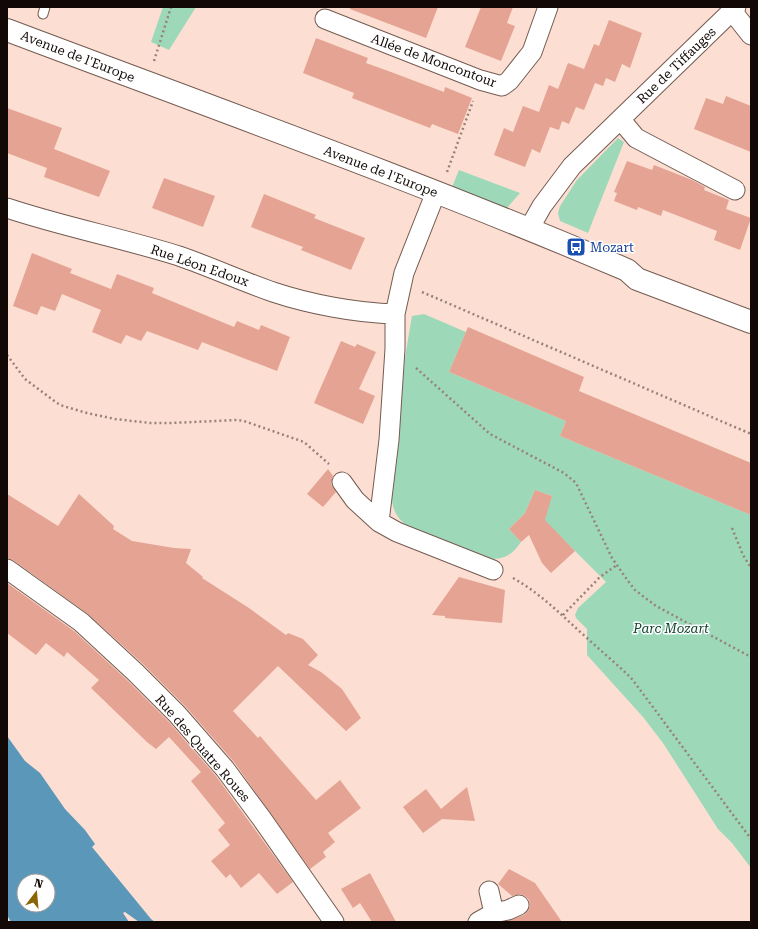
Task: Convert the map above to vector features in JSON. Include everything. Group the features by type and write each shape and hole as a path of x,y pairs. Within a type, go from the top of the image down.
{"main road":[{"name":"Avenue de l'Europe","path":"7,30 380,170 529,229 627,270 637,279 751,322"}],"street":[{"name":"Allée de Moncontour","path":"325,19 480,80 502,86 510,81 532,52 548,7"},
{"name":"Rue de Tiffauges","path":"529,229 542,206 572,166 734,9 751,35"},
{"path":"621,120 636,138 735,190"},
{"path":"380,522 389,440 395,349 395,314 402,283 415,244 436,192"},
{"name":"Rue Léon Edoux","path":"7,208 45,220 120,238 180,257 274,292 348,310 373,314 395,314"},
{"path":"342,482 355,500 380,522 397,532 493,570"},
{"name":"Rue des Quatre Roues","path":"7,569 80,622 135,672 177,714 225,769 334,922"},
{"path":"488,892 486,918 518,905"}],"path":[{"path":"147,82 171,7"},
{"path":"436,192 447,171 472,104"},
{"path":"402,283 751,434"},
{"path":"395,349 490,434 564,473 576,483 612,558 635,590 656,606 751,657"},
{"path":"7,354 25,379 63,406 115,419 150,423 244,421 304,442 331,466 342,482"},
{"path":"732,528 743,555 751,568"},
{"path":"563,615 600,576 617,565"},
{"path":"534,592 563,615 632,679 751,838"}],"green space":[{"path":"163,7 196,7 169,50 151,42"},
{"path":"618,138 624,142 588,233 560,221 558,213 560,206 577,180"},
{"path":"459,170 520,193 507,208 452,187"},
{"name":"Parc Mozart","path":"424,314 466,332 449,372 566,421 560,436 751,515 751,868 732,843 718,829 663,743 643,717 587,655 587,629 575,615 578,608 606,582 543,519 552,496 535,490 525,513 509,529 521,542 510,554 493,559 409,528 397,515 393,506 391,485 406,350 412,316"}],"water":[{"path":"7,736 25,761 40,773 65,809 85,830 95,844 92,847 155,922 139,922 125,912 123,913 129,922 11,922 7,915"}],"building":[{"path":"350,7 438,7 426,38 350,9"},
{"path":"481,7 513,7 507,23 515,26 501,61 465,47"},
{"path":"609,20 642,33 630,68 622,64 615,82 606,78 603,86 595,83 584,110 576,107 569,124 562,121 559,130 550,127 540,153 532,149 525,167 494,155 504,128 513,132 523,106 539,112 549,85 558,89 568,63 584,69 594,44 599,46"},
{"path":"316,38 368,58 366,63 444,92 445,87 472,98 458,134 432,124 430,128 352,98 354,93 303,73"},
{"path":"726,96 751,106 751,152 694,129 706,98 723,104"},
{"path":"7,108 62,128 54,149 110,171 99,197 44,177 47,168 7,153"},
{"path":"627,161 652,170 654,165 692,180 705,187 704,190 729,200 726,209 751,218 740,250 714,240 717,231 663,210 661,216 638,207 637,210 614,201 617,193 614,192"},
{"path":"164,178 215,196 203,227 152,208"},
{"path":"264,194 316,215 314,218 365,238 351,270 301,250 303,247 251,227"},
{"path":"32,253 72,269 70,273 111,289 117,274 154,288 152,293 234,327 237,321 259,330 261,325 290,337 277,371 202,342 198,350 147,331 141,341 126,335 121,344 92,332 101,310 62,294 55,311 41,306 37,315 13,306"},
{"path":"468,327 584,377 579,391 751,463 751,515 560,436 566,421 449,372"},
{"path":"341,341 355,347 357,344 376,352 359,389 375,396 363,424 314,403"},
{"path":"328,469 333,476 331,484 336,492 323,507 307,494"},
{"path":"535,490 552,496 545,520 575,551 551,573 542,563 529,535 521,542 509,529 525,513"},
{"path":"7,494 58,526 79,494 114,526 113,529 132,541 174,548 191,549 186,563 203,577 202,578 249,608 286,635 288,633 303,639 318,655 308,665 321,672 342,689 361,718 346,731 278,666 233,711 258,738 260,736 316,800 340,780 361,808 328,833 335,842 323,852 326,857 310,869 234,762 185,706 143,664 88,614 13,560 7,558"},
{"path":"459,577 505,590 502,623 445,618 445,616 432,615"},
{"path":"7,583 74,631 127,680 169,722 216,776 293,882 277,894 259,873 241,888 230,874 226,878 211,861 230,845 218,830 225,823 191,781 201,772 169,737 156,749 147,742 91,688 99,680 67,652 64,657 46,643 36,655 7,633"},
{"path":"467,787 475,821 442,819 423,833 403,807 426,789 441,809"},
{"path":"509,869 535,883 562,922 504,922 524,915 530,906 529,900 525,896 520,894 512,896 498,884"},
{"path":"370,873 396,922 372,922 360,903 353,908 341,889"}],"place":[{"name":"Mozart","path":"576,247"}]}
